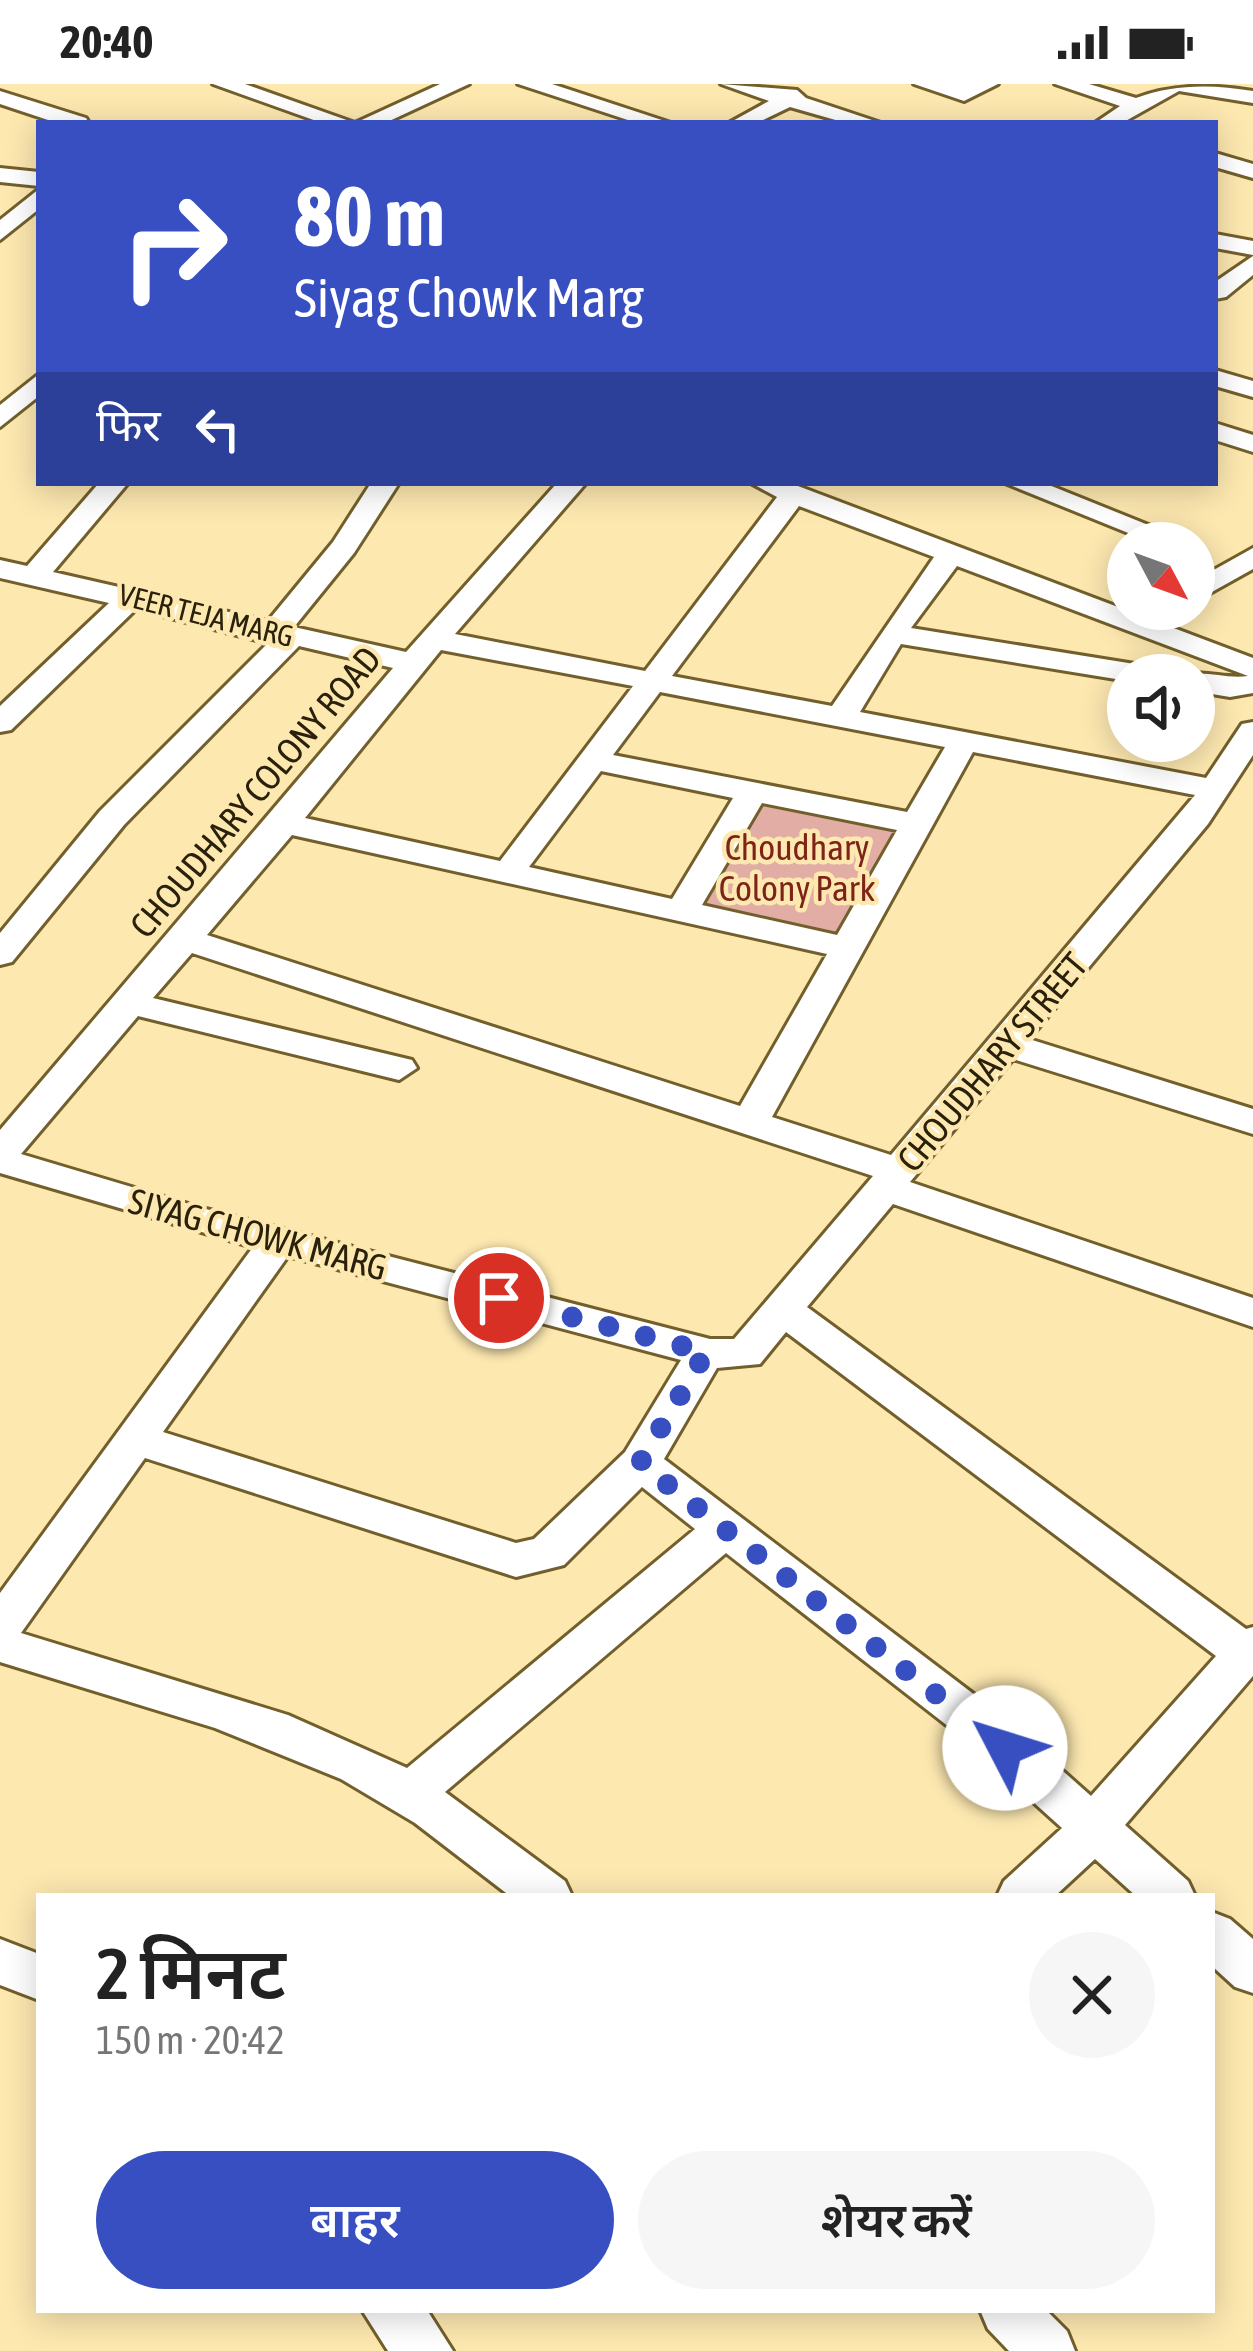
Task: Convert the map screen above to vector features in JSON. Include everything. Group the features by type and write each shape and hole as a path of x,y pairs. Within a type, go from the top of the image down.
{"street":[{"path":"0,97 30,84"},
{"path":"224,84 292,116"},
{"path":"373,120 458,84"},
{"path":"529,84 650,120"},
{"path":"732,84 859,120"},
{"path":"746,120 824,84"},
{"path":"925,84 964,95 987,84"},
{"path":"1066,84 1138,104"},
{"path":"1111,120 1176,84 1253,97"},
{"path":"0,97 69,120"},
{"path":"1218,161 1253,171"},
{"path":"0,175 36,179"},
{"path":"3,228 36,199"},
{"path":"1218,242 1253,248"},
{"path":"1218,290 1253,263"},
{"path":"1218,293 1253,302"},
{"path":"1218,379 1253,389"},
{"path":"0,419 36,385"},
{"path":"1218,432 1253,444"},
{"path":"34,576 111,486"},
{"path":"0,955 112,818 281,636 383,486"},
{"name":"CHOUDHARY COLONY ROAD","path":"0,1157 284,824 423,651 569,486"},
{"path":"1026,486 1123,522"},
{"path":"508,873 779,489 1107,614"},
{"path":"842,716 892,634 951,554"},
{"path":"1215,555 1248,565"},
{"path":"1215,582 1248,565"},
{"name":"VEER TEJA MARG","path":"0,568 281,636 650,678 1215,789"},
{"path":"0,723 132,597"},
{"path":"1070,663 1132,630"},
{"path":"1150,630 1253,668"},
{"path":"892,634 1107,669"},
{"path":"1215,686 1253,684"},
{"name":"CHOUDHARY STREET","path":"704,1353 746,1354 1215,789 1253,730"},
{"path":"750,1122 964,740"},
{"path":"590,760 917,824"},
{"path":"682,911 753,792"},
{"path":"284,824 848,948"},
{"path":"185,939 750,1122 1253,1313"},
{"path":"130,1003 399,1068"},
{"path":"1005,1044 1253,1122"},
{"name":"SIYAG CHOWK MARG","path":"0,1157 195,1219 704,1353"},
{"path":"0,1627 273,1248"},
{"path":"784,1310 1249,1649 1093,1827 1025,1893"},
{"path":"135,1439 516,1560 548,1553 640,1463 704,1353"},
{"path":"640,1463 975,1721 1167,1893"},
{"path":"410,1794 725,1529"},
{"path":"0,1644 287,1736 358,1765 410,1794 544,1893"},
{"path":"1215,1937 1253,1972"},
{"path":"0,1961 36,1977"},
{"path":"393,2313 425,2351"},
{"path":"1011,2313 1047,2351"}],"green space":[{"name":"Choudhary Colony Park","path":"764,800 899,826 843,939 692,908"}],"route":[{"path":"499,1298 706,1352 640,1463 1005,1748"}]}
